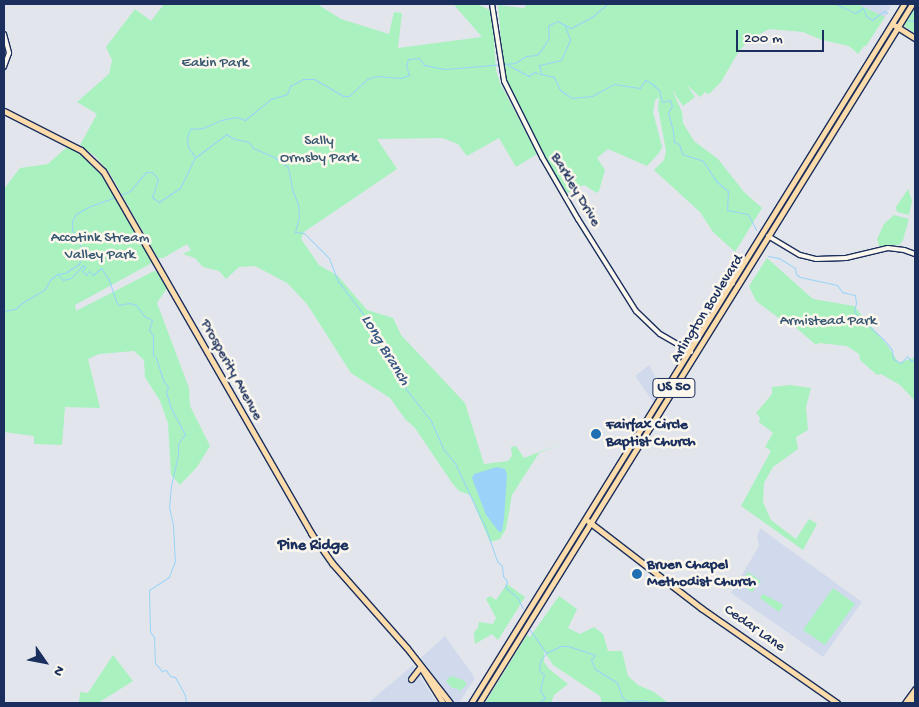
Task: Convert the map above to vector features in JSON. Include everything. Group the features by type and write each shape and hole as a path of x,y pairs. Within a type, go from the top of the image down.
{"main road":[{"name":"Arlington Boulevard","path":"478,703 692,353 768,236 895,25 904,4"},
{"name":"Arlington Boulevard","path":"692,353 732,283 895,25 912,4"},
{"path":"895,25 915,38"},
{"name":"Prosperity Avenue","path":"4,111 88,155 103,171 311,533 332,563 421,666 450,703"},
{"path":"727,274 732,283"},
{"name":"Arlington Boulevard","path":"471,703 588,521"},
{"name":"Cedar Lane","path":"588,521 701,608 838,703"},
{"path":"421,666 411,679 418,676 426,677"},
{"name":"Prosperity Avenue","path":"421,666 426,677 444,703"},
{"path":"905,703 915,689"},
{"path":"911,703 915,695"}],"street":[{"name":"Barkley Drive","path":"492,4 501,70 510,97 547,165 632,305 652,327 692,353"},
{"path":"4,34 9,53 4,68"},
{"path":"768,236 790,250 816,259 846,258 888,248 904,250 915,254"}],"shaded area":[{"path":"858,4 877,4 891,6 882,22"},
{"path":"649,365 657,380 665,386 654,403 635,376"},
{"path":"760,528 862,602 823,657 731,593 759,546 757,537"},
{"path":"445,636 475,678 459,703 453,703 421,658"},
{"path":"413,665 437,703 368,703"}],"green space":[{"path":"164,4 317,4 341,19 389,34 394,12 402,13 398,48 482,37 455,6 456,4 477,4 492,11 496,70 500,83 537,154 516,167 499,138 467,156 458,144 442,138 377,139 397,169 304,232 301,239 319,265 338,276 367,310 393,318 401,335 465,403 484,464 508,461 512,456 511,447 516,446 524,458 563,443 539,453 512,495 506,529 500,539 490,542 470,495 459,491 452,483 415,428 405,419 390,398 351,373 307,304 287,283 255,266 239,267 226,279 219,271 203,267 195,258 183,254 191,250 187,244 163,258 158,258 109,172 95,156 80,145 97,114 77,102 109,74 112,60 106,47 135,9 151,21"},
{"path":"527,4 857,4 885,17 866,46 858,54 849,46 822,40 803,32 769,29 750,39 739,51 721,82 710,93 705,92 700,97 687,85 695,97 683,106 674,93 676,91 673,92 682,112 683,123 694,141 718,159 744,192 762,208 735,252 713,232 700,212 654,170 664,160 666,151 658,108 659,97 655,100 653,112 662,147 647,166 608,149 597,158 605,170 599,191 597,193 584,185 567,193 543,154 514,98 504,73 498,5 524,8"},
{"path":"915,8 915,33 904,26"},
{"name":"Accotink Stream Valley Park","path":"68,146 93,163 99,170 152,260 150,264 75,305 76,311 154,271 158,272 167,288 157,303 189,388 190,406 210,446 197,467 180,485 171,475 168,423 160,401 145,377 144,360 134,351 99,354 88,359 100,408 65,407 62,445 34,444 34,436 4,432 4,189 20,168 48,164"},
{"path":"908,189 912,201 909,215 897,212 896,207"},
{"path":"894,215 909,219 903,240 899,245 879,246 877,239 884,224"},
{"name":"Armistead Park","path":"767,258 813,299 854,306 887,345 899,363 915,357 915,401 900,385 881,374 877,375 860,360 859,354 847,346 819,343 816,345 794,326 788,325 756,301 749,286"},
{"path":"790,385 811,388 806,407 808,430 796,437 798,449 773,467 764,483 763,502 771,520 796,539 809,519 817,524 803,550 741,506 771,451 765,447 773,433 759,422 760,418 756,413 772,394 772,387"},
{"path":"748,572 761,581 752,592 740,584"},
{"path":"507,584 525,597 498,640 492,634 475,644 474,632 478,628 479,622 493,624 496,618 486,599 490,596 496,600"},
{"path":"833,588 855,604 825,645 803,630"},
{"path":"763,594 782,604 783,606 779,612 760,598"},
{"path":"559,596 577,609 568,628 580,634 594,627 603,634 608,651 622,651 628,676 638,685 654,692 668,703 602,703 600,696 553,665 544,651 544,662 549,669 568,684 554,695 551,703 485,703 527,635 530,637"},
{"path":"113,655 133,681 98,703 79,703 80,692 88,693"},
{"path":"451,676 463,680 467,684 460,691 452,688 446,681"}],"water":[{"path":"497,467 505,469 507,475 504,519 502,531 499,532 486,515 472,478 474,474"}],"waterway":[{"path":"120,195 130,191 146,172 152,172 158,179 152,197 159,202 180,188 195,157 188,147 187,137 190,129 203,128 221,120 237,117 245,120 271,99 287,94 290,86 303,79 314,79 343,96 349,96 367,79 377,76 401,78 409,75 406,66 408,59 419,58 424,65 445,69 515,63 526,56 537,55 549,38 548,26 557,21 571,28 592,17 607,4"},
{"path":"836,4 855,13 863,8 866,16 872,20 884,11 887,13"},
{"path":"905,20 915,21"},
{"path":"565,26 570,40 561,60 539,65 541,74 554,77 560,90 572,98 592,96 614,84 640,88 645,80 651,83 659,90 662,102 670,100 672,106 668,113 674,142 679,144 682,154 703,161 716,181 728,191 727,210 748,214 756,230"},
{"path":"508,65 529,76 534,72 540,74"},
{"name":"Long Branch","path":"196,157 226,134 234,139 249,142 253,148 274,157 288,167 293,192 298,204 299,217 295,232 304,233 329,258 338,281 377,332 379,346 384,355 392,361 406,389 431,421 444,450 455,463 486,529 497,561 502,566 503,576 507,581 505,587 517,597 523,609"},
{"path":"4,311 15,309 45,289 50,280 57,274 65,273 79,264 83,250 72,229 72,221 76,214 88,207 116,197"},
{"path":"768,256 779,258 795,268 796,274 800,277 837,285 842,292 855,295 854,312 885,341 892,350 893,359 901,363 907,356 911,361 915,359"},
{"path":"58,275 63,280 71,278 83,265 85,267 82,271 86,275 89,271 93,275 101,268 109,280 116,302 119,305 129,303 136,305 144,316 152,320 149,330 153,335 153,355 168,387 166,392 171,408 185,434 178,444 178,455 171,485 169,507 173,525 175,561 169,577 149,590 150,632 154,637 155,663 162,671 166,670 170,676 175,677 185,695 186,703"},
{"path":"530,630 546,653"},
{"path":"538,703 545,698 540,690 544,674 539,671 540,661 546,653 561,646 568,646 595,655 591,660 595,669 617,683 622,697 627,701 643,700 652,703"}],"place":[{"name":"Fairfax Circle Baptist Church","path":"596,434"},
{"name":"Bruen Chapel Methodist Church","path":"637,574"}],"district":[{"name":"Pine Ridge","path":"313,547"}],"park label":[{"name":"Eakin Park","path":"215,64"},
{"name":"Sally Ormsby Park","path":"319,150"}]}
